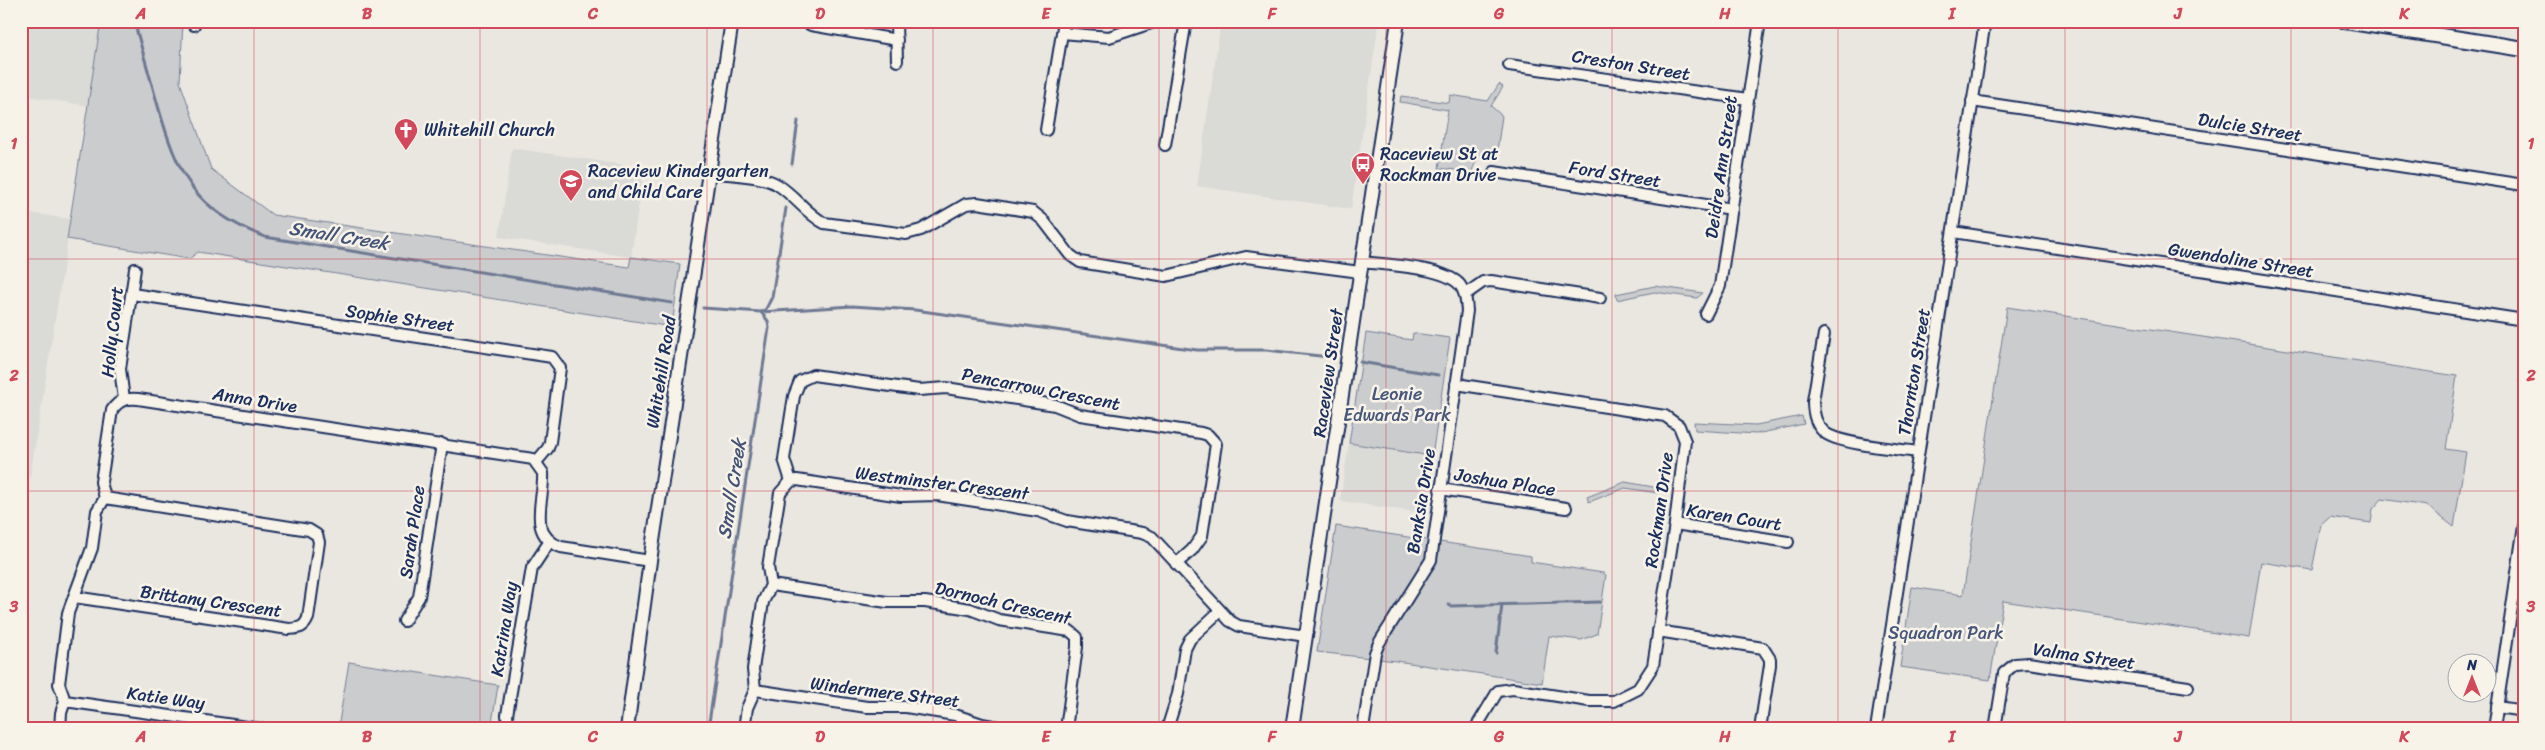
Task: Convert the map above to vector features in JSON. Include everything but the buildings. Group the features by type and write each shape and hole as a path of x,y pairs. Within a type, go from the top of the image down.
{"main road":[{"path":"2345,21 2524,49"}],"street":[{"path":"571,21 581,21"},
{"name":"Whitehill Road","path":"627,729 650,561 732,21"},
{"path":"803,21 811,25 896,40"},
{"path":"896,21 897,61"},
{"path":"1046,130 1064,21"},
{"path":"1062,34 1109,37 1157,21"},
{"path":"1165,145 1186,21"},
{"name":"Raceview Street","path":"1292,729 1398,21"},
{"name":"Deidre Ann Street","path":"1706,314 1720,286 1760,21"},
{"name":"Thornton Street","path":"1876,729 1984,21"},
{"name":"Creston Street","path":"1509,65 1748,99"},
{"name":"Dulcie Street","path":"1972,101 2524,185"},
{"path":"709,172 770,180 814,217 824,222 906,234 921,230 966,204 977,203 1033,212 1043,220 1070,255 1080,262 1166,276 1246,258 1446,275 1459,284 1466,294 1467,311 1456,384"},
{"name":"Ford Street","path":"1494,172 1732,208"},
{"name":"Gwendoline Street","path":"1953,232 2524,320"},
{"name":"Holly Court","path":"124,399 120,369 134,269"},
{"path":"1466,294 1482,282 1491,281 1600,298"},
{"name":"Sophie Street","path":"132,294 552,357 560,368 550,442 548,448 537,461"},
{"path":"1824,334 1813,401 1813,410 1819,427 1832,438 1918,452"},
{"name":"Pencarrow Crescent","path":"790,482 784,459 794,396 800,381 813,375 920,390 946,388 1055,405 1080,415 1201,433 1208,435 1216,444 1202,536 1192,550 1176,564"},
{"name":"Banksia Drive","path":"1363,729 1375,653 1379,643 1431,560 1456,384"},
{"name":"Rockman Drive","path":"1456,384 1665,416 1679,426 1685,441 1675,524 1652,666 1638,689 1614,701 1589,701 1513,689 1498,691 1475,729"},
{"name":"Anna Drive","path":"124,399 138,398 527,457 537,461"},
{"path":"60,729 61,713 65,700 64,694 60,689 59,676 68,613 92,548 97,511 105,498 101,482 112,410 117,403 124,399"},
{"name":"Sarah Place","path":"404,621 419,597 442,444"},
{"path":"537,461 541,467 544,479 539,522 542,531 550,541 561,547 650,561"},
{"name":"Westminster Crescent","path":"790,482 797,480 901,496 937,495 1038,511 1067,522 1142,533 1152,537 1230,621 1239,626 1306,636"},
{"path":"744,729 747,708 755,690 753,669 763,602 771,585 769,563 780,493 790,482"},
{"name":"Joshua Place","path":"1440,489 1566,508"},
{"name":"Brittany Crescent","path":"74,597 289,629 305,625 308,618 319,542 317,534 309,530 105,498"},
{"name":"Karen Court","path":"1675,524 1788,542"},
{"path":"2494,729 2524,525"},
{"name":"Katrina Way","path":"509,729 507,715 532,568 550,541"},
{"name":"Dornoch Crescent","path":"771,585 887,602 924,602 970,609 999,620 1070,631 1077,637 1078,647 1066,729"},
{"path":"1167,729 1178,694 1185,649 1190,638 1220,611"},
{"path":"1658,631 1763,648 1770,659 1770,665 1760,729"},
{"name":"Valma Street","path":"1995,729 2004,673 2015,664 2028,663 2188,688"},
{"name":"Windermere Street","path":"755,690 867,707 906,707 955,715 982,724 1010,729"},
{"name":"Katie Way","path":"65,700 262,729"},
{"path":"2497,707 2524,711"}],"shaded area":[{"path":"21,21 101,21 89,106 21,95"},
{"path":"1221,21 1379,21 1351,209 1197,186"},
{"name":"Raceview Kindergarten and Child Care","path":"512,148 644,168 631,257 499,237"},
{"path":"21,212 71,219 21,534"},
{"path":"1349,443 1432,456 1423,513 1340,501"}],"green space":[{"path":"101,21 183,21 180,82 211,169 273,215 629,267 631,257 680,264 672,327 198,252 189,259 67,239"},
{"path":"1499,84 1503,87 1491,106 1502,116 1497,151 1488,153 1478,159 1472,172 1439,168 1448,110 1400,102 1401,96 1449,103 1450,95 1488,101"},
{"path":"1655,286 1703,293 1697,298 1654,292 1617,300 1616,294"},
{"name":"Squadron Park","path":"2007,307 2457,376 2446,449 2466,452 2454,527 2427,506 2382,499 2373,509 2371,523 2330,517 2321,525 2312,570 2261,562 2249,638 2003,601 1990,680 1900,667 1912,587 1963,595"},
{"name":"Leonie Edwards Park","path":"1366,333 1412,340 1413,333 1450,338 1432,456 1349,443"},
{"path":"1802,416 1804,424 1756,434 1695,430 1694,422 1756,425"},
{"path":"1625,482 1659,488 1658,493 1625,488 1589,502 1587,497"},
{"path":"1336,526 1531,556 1531,562 1603,573 1606,575 1597,634 1581,640 1549,636 1542,683 1396,661 1317,652"},
{"path":"349,662 498,685 491,729 338,728"}],"waterway":[{"name":"Small Creek","path":"134,21 165,130 182,171 192,187 205,202 221,215 241,226 265,237 672,303"},
{"path":"792,164 798,121"},
{"path":"761,312 766,309 772,297 786,208"},
{"path":"761,312 852,306 915,310 1197,350 1266,350 1329,357"},
{"name":"Small Creek","path":"703,308 761,312 768,321 769,328 708,729"},
{"path":"1360,362 1438,375"},
{"path":"1449,604 1450,606 1600,602"},
{"path":"1496,653 1502,605"}],"place":[{"name":"Whitehill Church","path":"406,151"},
{"name":"Raceview St at Rockman Drive","path":"1363,185"},
{"name":"Raceview Kindergarten and Child Care","path":"571,202"}]}
